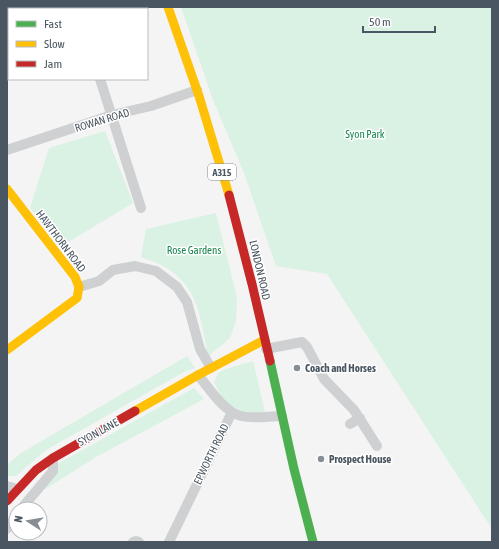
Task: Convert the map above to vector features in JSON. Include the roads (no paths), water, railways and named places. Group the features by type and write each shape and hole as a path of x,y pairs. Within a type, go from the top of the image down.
{"main road":[{"name":"LONDON ROAD","path":"168,7 198,90 243,247 313,542"},
{"name":"HAWTHORN ROAD","path":"7,189 75,277 79,287 77,298 7,350"},
{"name":"SYON LANE","path":"7,501 36,470 53,458 211,368 265,344"}],"street":[{"path":"100,80 141,208"},
{"name":"ROWAN ROAD","path":"7,150 112,115 151,106 198,90"},
{"path":"79,287 99,281 113,270 135,266 156,271 177,287 187,302 200,349 211,368"},
{"path":"265,344 302,342 307,347 324,379 360,418 377,446"},
{"path":"198,375 214,396 232,412"},
{"name":"EPWORTH ROAD","path":"169,542 232,412 239,416 249,417 282,416"},
{"path":"350,424 360,418"},
{"path":"28,501 53,471 53,458"},
{"path":"7,486 17,489"},
{"path":"133,542 139,542"}],"place":[{"name":"Coach and Horses","path":"297,368"},
{"name":"Prospect House","path":"321,459"}],"park label":[{"name":"Syon Park","path":"365,134"},
{"name":"Rose Gardens","path":"194,250"}]}
